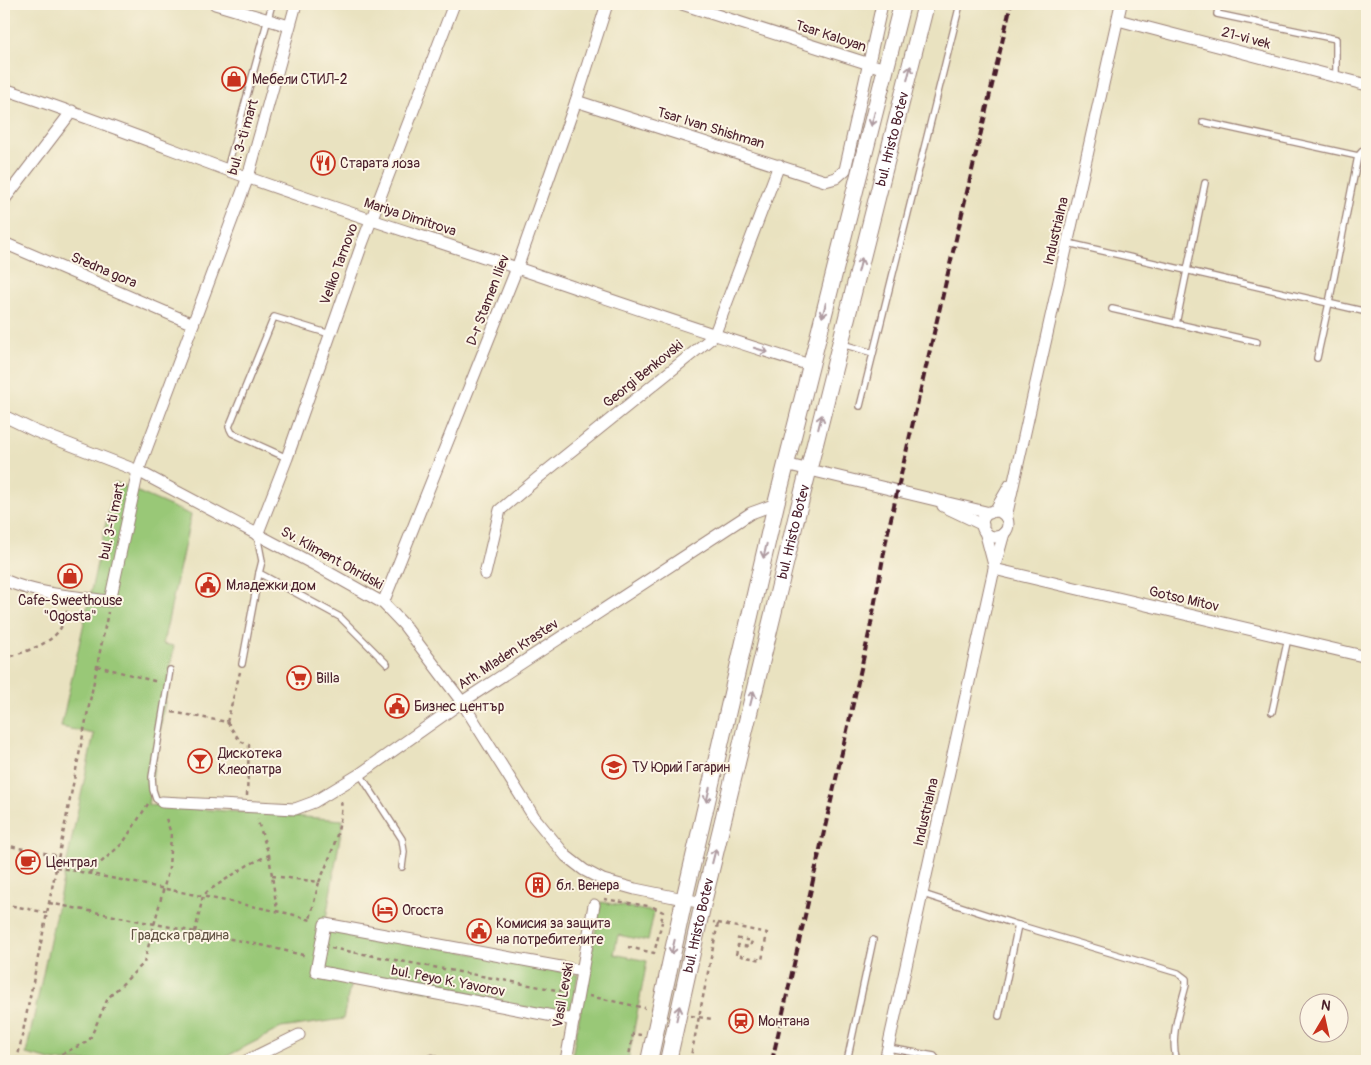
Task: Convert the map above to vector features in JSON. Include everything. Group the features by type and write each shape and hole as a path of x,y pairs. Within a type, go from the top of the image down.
{"main road":[{"name":"bul. Hristo Botev","path":"649,1061 684,900 785,464 902,4"},
{"name":"bul. Hristo Botev","path":"668,1061 677,1013 703,903 808,470 926,4"}],"street":[{"path":"215,4 289,26"},
{"name":"bul. 3-ti mart","path":"110,601 138,471 248,177 296,4"},
{"name":"Veliko Tarnovo","path":"258,535 287,458 370,220 454,4"},
{"name":"D-r Stamen Iliev","path":"384,603 517,268 576,102 607,4"},
{"name":"Tsar Kaloyan","path":"682,4 885,69"},
{"path":"868,64 882,4"},
{"name":"Industrialna","path":"1006,518 1122,4"},
{"name":"21-vi vek","path":"1118,20 1367,85"},
{"name":"Tsar Ivan Shishman","path":"576,102 825,181 836,178 845,170 868,64"},
{"name":"Mariya Dimitrova","path":"4,89 72,111 248,177 370,220 714,336 810,366"},
{"path":"4,200 72,111"},
{"path":"714,336 779,165"},
{"name":"Sredna gora","path":"4,243 193,324"},
{"name":"Georgi Benkovski","path":"485,574 500,510 714,336"},
{"name":"Sv. Kliment Ohridski","path":"4,416 35,431 138,471 384,603 404,625 462,702 534,816 566,856 584,870 603,880 703,903"},
{"path":"785,464 923,497 1001,513 1006,518 1008,526 1004,533 994,536 984,528 923,497"},
{"name":"Industrialna","path":"992,512 1008,490 1019,465"},
{"name":"Arh. Mladen Krastev","path":"162,802 295,809 314,802 360,774 462,702 752,513 776,504"},
{"path":"984,528 984,518 992,512"},
{"name":"Industrialna","path":"984,528 994,569"},
{"name":"Industrialna","path":"885,1061 994,569 1004,533"},
{"name":"Gotso Mitov","path":"994,569 1367,657"},
{"path":"4,580 72,597 110,601"},
{"name":"Vasil Levski","path":"566,1061 594,906"},
{"path":"317,965 325,924 583,971"},
{"name":"bul. Peyo K. Yavorov","path":"317,965 574,1020"},
{"path":"246,1061 299,1035"}],"lane":[{"path":"227,169 272,4"},
{"path":"860,406 960,4"},
{"path":"1219,4 1217,14 1336,38 1336,77"},
{"path":"1203,122 1358,156"},
{"path":"1317,358 1330,303 1358,156 1367,146"},
{"path":"1176,324 1205,183"},
{"path":"1068,243 1367,312"},
{"path":"1112,309 1257,342"},
{"path":"287,458 232,433 229,427 274,317 330,334"},
{"path":"840,344 872,352"},
{"path":"242,664 262,561 258,535"},
{"path":"259,573 340,617 387,664"},
{"path":"1272,712 1288,638"},
{"path":"162,802 156,799 152,777 170,670"},
{"path":"360,774 402,838 404,852 402,867"},
{"path":"922,894 1018,926 1183,976 1186,979 1186,984 1175,1031 1174,1052 1177,1061"},
{"path":"999,1016 1018,926"},
{"path":"847,1061 873,940"},
{"path":"888,1048 934,1056 938,1061"}],"path":[{"path":"4,659 50,638 60,629 72,597"},
{"path":"17,1061 110,601"},
{"path":"227,722 242,664"},
{"path":"97,666 168,684"},
{"path":"164,711 227,722 240,741 249,745 247,797 269,855 277,911"},
{"path":"310,919 319,882 332,854 342,810 340,786"},
{"path":"89,873 123,843 148,805 153,790"},
{"path":"47,1061 89,1041 108,998 144,963 169,868 171,834 162,802"},
{"path":"4,845 59,856"},
{"path":"195,932 203,896 248,864 269,855"},
{"path":"56,867 277,911 325,924"},
{"path":"272,876 319,882"},
{"path":"594,906 600,899 609,899 655,907 663,912 654,953 628,948"},
{"path":"49,903 195,932 317,965"},
{"path":"4,904 48,913"},
{"path":"699,920 767,932 762,960 736,955 738,945 750,947 752,941 734,938"},
{"path":"661,922 667,923"},
{"path":"690,1061 718,922"},
{"path":"321,946 659,1010"},
{"path":"677,1013 712,1019"},
{"path":"628,1061 633,1034 646,1036"}],"green space":[{"name":"Градска градина","path":"115,482 191,515 163,644 174,646 148,805 343,820 325,924 578,975 570,1015 352,978 343,1019 281,1028 218,1061 55,1061 26,1054 94,734 61,727"},
{"path":"601,902 654,912 648,941 618,935 614,954 647,961 628,1061 571,1061"}],"railway":[{"path":"772,1061 870,629 887,536 1011,4"}],"place":[{"name":"Мебели СТИЛ-2","path":"234,79"},
{"name":"Старата лоза","path":"323,163"},
{"name":"Cafe-Sweethouse \"Ogosta\"","path":"70,576"},
{"name":"Младежки дом","path":"208,585"},
{"name":"Billa","path":"299,678"},
{"name":"Бизнес център","path":"397,706"},
{"name":"Дискотека Клеопатра","path":"200,761"},
{"name":"ТУ Юрий Гагарин","path":"614,767"},
{"name":"Централ","path":"28,862"},
{"name":"бл. Венера","path":"538,885"},
{"name":"Огоста","path":"385,910"},
{"name":"Комисия за защита на потребителите","path":"479,931"},
{"name":"Монтана","path":"741,1021"}]}
